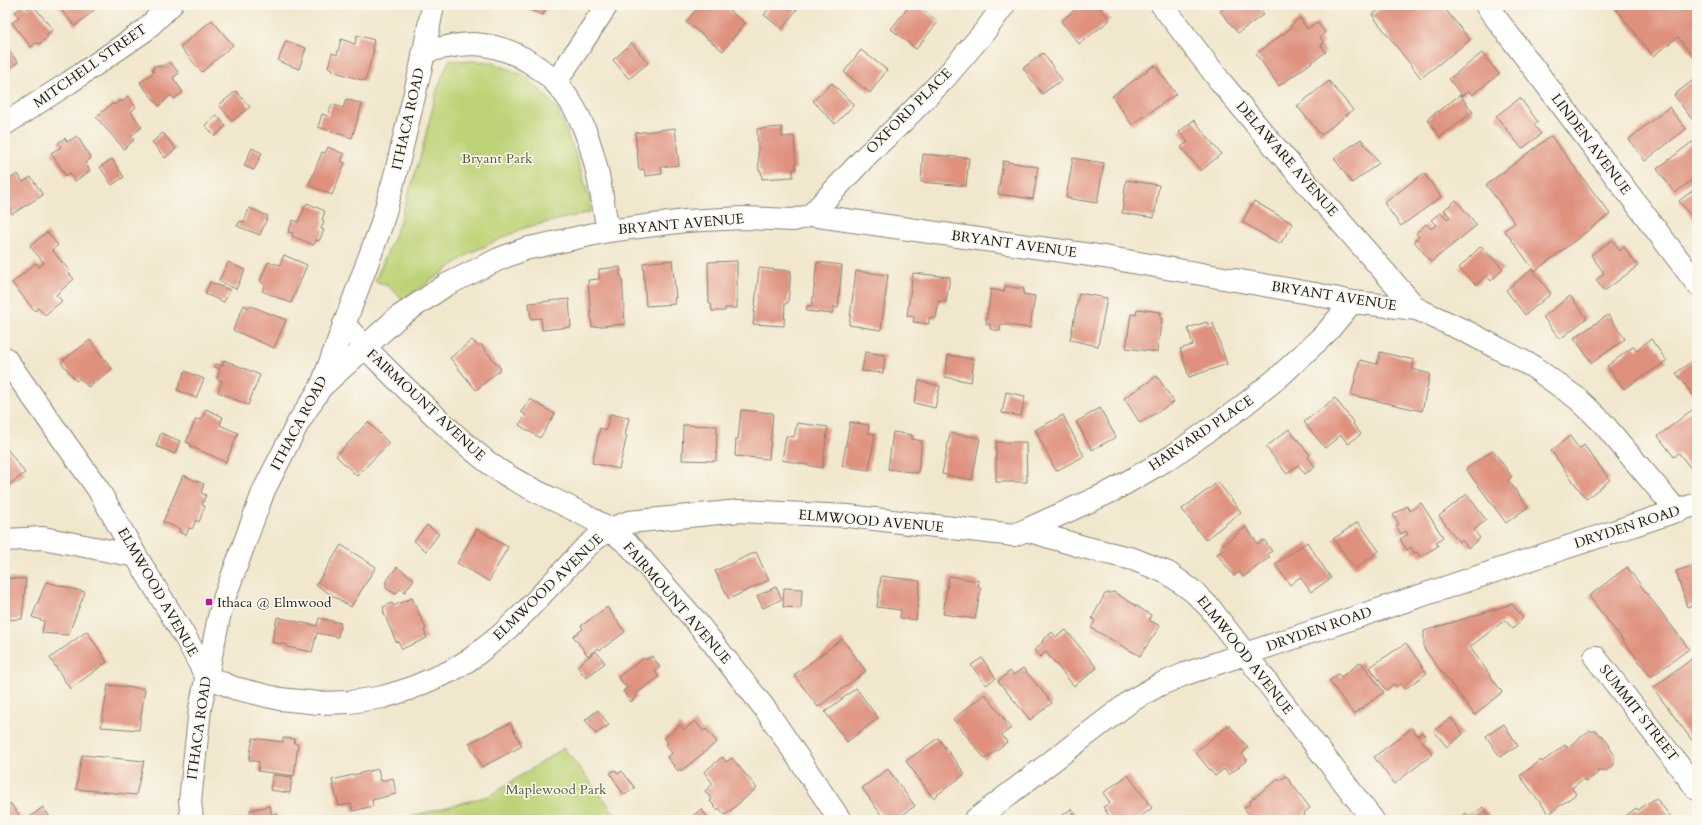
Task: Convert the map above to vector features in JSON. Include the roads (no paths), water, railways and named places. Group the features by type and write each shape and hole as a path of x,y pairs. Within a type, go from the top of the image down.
{"street":[{"name":"MITCHELL STREET","path":"5,124 70,82 144,30 171,5"},
{"name":"ITHACA ROAD","path":"192,820 190,801 200,709 219,617 225,596 264,490 298,423 321,387 381,226 396,172 421,67 433,5"},
{"path":"556,82 606,5"},
{"name":"OXFORD PLACE","path":"811,215 868,154 944,79 985,31 1004,5"},
{"name":"DELAWARE AVENUE","path":"1162,5 1220,81 1274,146 1417,309"},
{"name":"LINDEN AVENUE","path":"1486,5 1697,284"},
{"path":"423,52 464,44 475,44 501,49 521,56 538,67 556,82 580,116 588,136 595,159 608,231"},
{"name":"BRYANT AVENUE","path":"321,387 364,346 397,318 446,284 499,259 525,249 573,237 685,221 743,218 794,220 811,215 1104,257 1315,294 1352,302 1417,309 1456,328 1469,332 1532,366 1578,399 1602,421 1687,507"},
{"name":"HARVARD PLACE","path":"1026,530 1112,491 1171,457 1239,409 1280,376 1327,332 1352,302"},
{"name":"FAIRMOUNT AVENUE","path":"344,324 426,408 490,464 532,490 610,529 631,547 704,632 766,710 840,820"},
{"name":"ELMWOOD AVENUE","path":"5,358 98,488 136,556 188,642 206,676 234,688 280,699 319,702 350,702 383,697 409,689 451,671 472,658 502,634 527,610 584,549 610,529 629,522 739,511 848,516 1014,535 1026,530 1087,548 1133,559 1168,573 1194,592 1210,608 1373,820"},
{"name":"DRYDEN ROAD","path":"975,820 1131,701 1159,685 1185,674 1687,507"},
{"path":"5,540 43,538 136,556"},
{"name":"SUMMIT STREET","path":"1595,657 1697,789"}],"place":[{"name":"Ithaca @ Elmwood","path":"209,602"}],"park label":[{"name":"Bryant Park","path":"497,158"},
{"name":"Maplewood Park","path":"556,789"}]}
